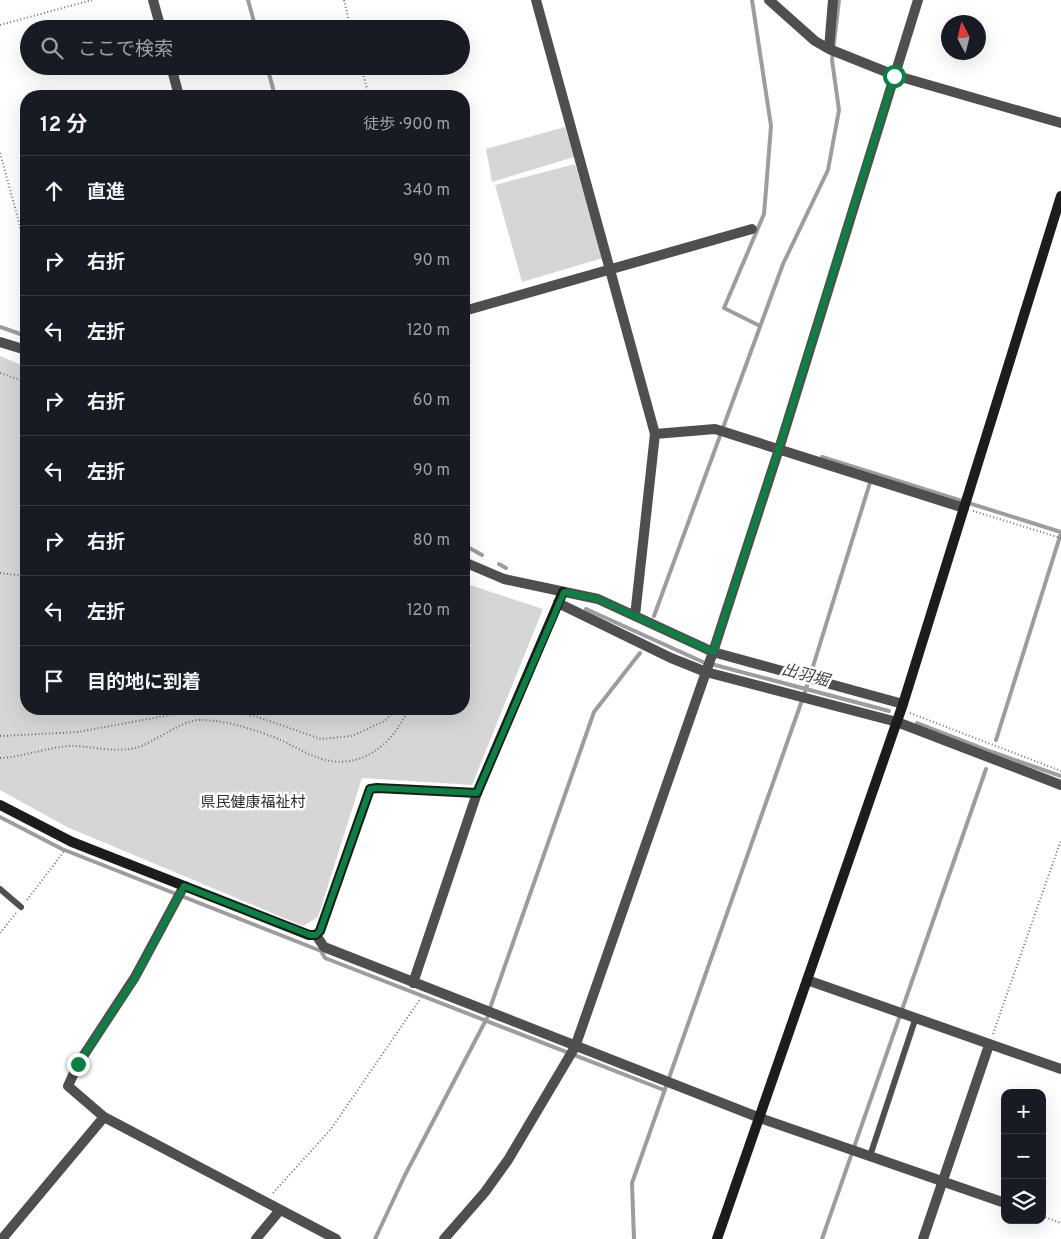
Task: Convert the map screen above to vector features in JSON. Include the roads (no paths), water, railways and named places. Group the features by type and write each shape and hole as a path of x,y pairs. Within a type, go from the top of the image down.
{"street":[{"path":"153,0 158,20"},
{"path":"536,0 655,434 635,616"},
{"path":"769,0 815,41 829,50 894,76 1061,123"},
{"path":"829,50 833,0"},
{"path":"444,1239 508,1160 575,1047 713,652 779,448 918,0"},
{"path":"173,75 177,90"},
{"path":"717,1239 902,707 1061,196"},
{"path":"470,309 752,229"},
{"path":"0,342 20,348"},
{"path":"655,434 715,428 964,508"},
{"path":"470,565 504,579 598,599 713,652 902,707"},
{"path":"413,983 477,793 564,592"},
{"path":"558,604 671,658 706,672 896,722 1061,785"},
{"path":"0,806 72,842 310,935 316,935 320,931 370,789 477,793"},
{"path":"184,886 135,978 78,1064 68,1086 104,1117 336,1239"},
{"path":"316,935 324,948 575,1047 760,1118 1001,1202"},
{"path":"807,980 915,1020 1061,1069"},
{"path":"923,1239 944,1182 989,1045"},
{"path":"2,1239 104,1117"},
{"path":"256,1239 280,1210"}],"lane":[{"path":"0,889 22,907"},
{"path":"870,1156 915,1020"}],"waterway":[{"path":"248,0 254,20"},
{"path":"752,0 771,126 764,214 724,308 760,326"},
{"path":"654,616 783,264 828,170 839,110 832,60 839,0"},
{"path":"269,75 273,90"},
{"name":"出羽堀","path":"0,327 20,334"},
{"path":"822,457 1061,532"},
{"path":"634,1239 632,1183 806,689 873,473"},
{"path":"996,740 1061,533"},
{"name":"出羽堀","path":"470,548 482,555"},
{"name":"出羽堀","path":"499,564 506,568"},
{"name":"出羽堀","path":"586,609 703,662"},
{"path":"489,1011 594,712 640,653"},
{"name":"出羽堀","path":"715,665 889,711"},
{"name":"出羽堀","path":"917,723 1061,776"},
{"path":"822,1239 986,769"},
{"path":"0,817 62,849 321,951 325,958 664,1090"},
{"path":"375,1239 405,1175 487,1018"}],"park label":[{"name":"県民健康福祉村","path":"253,803"}]}
